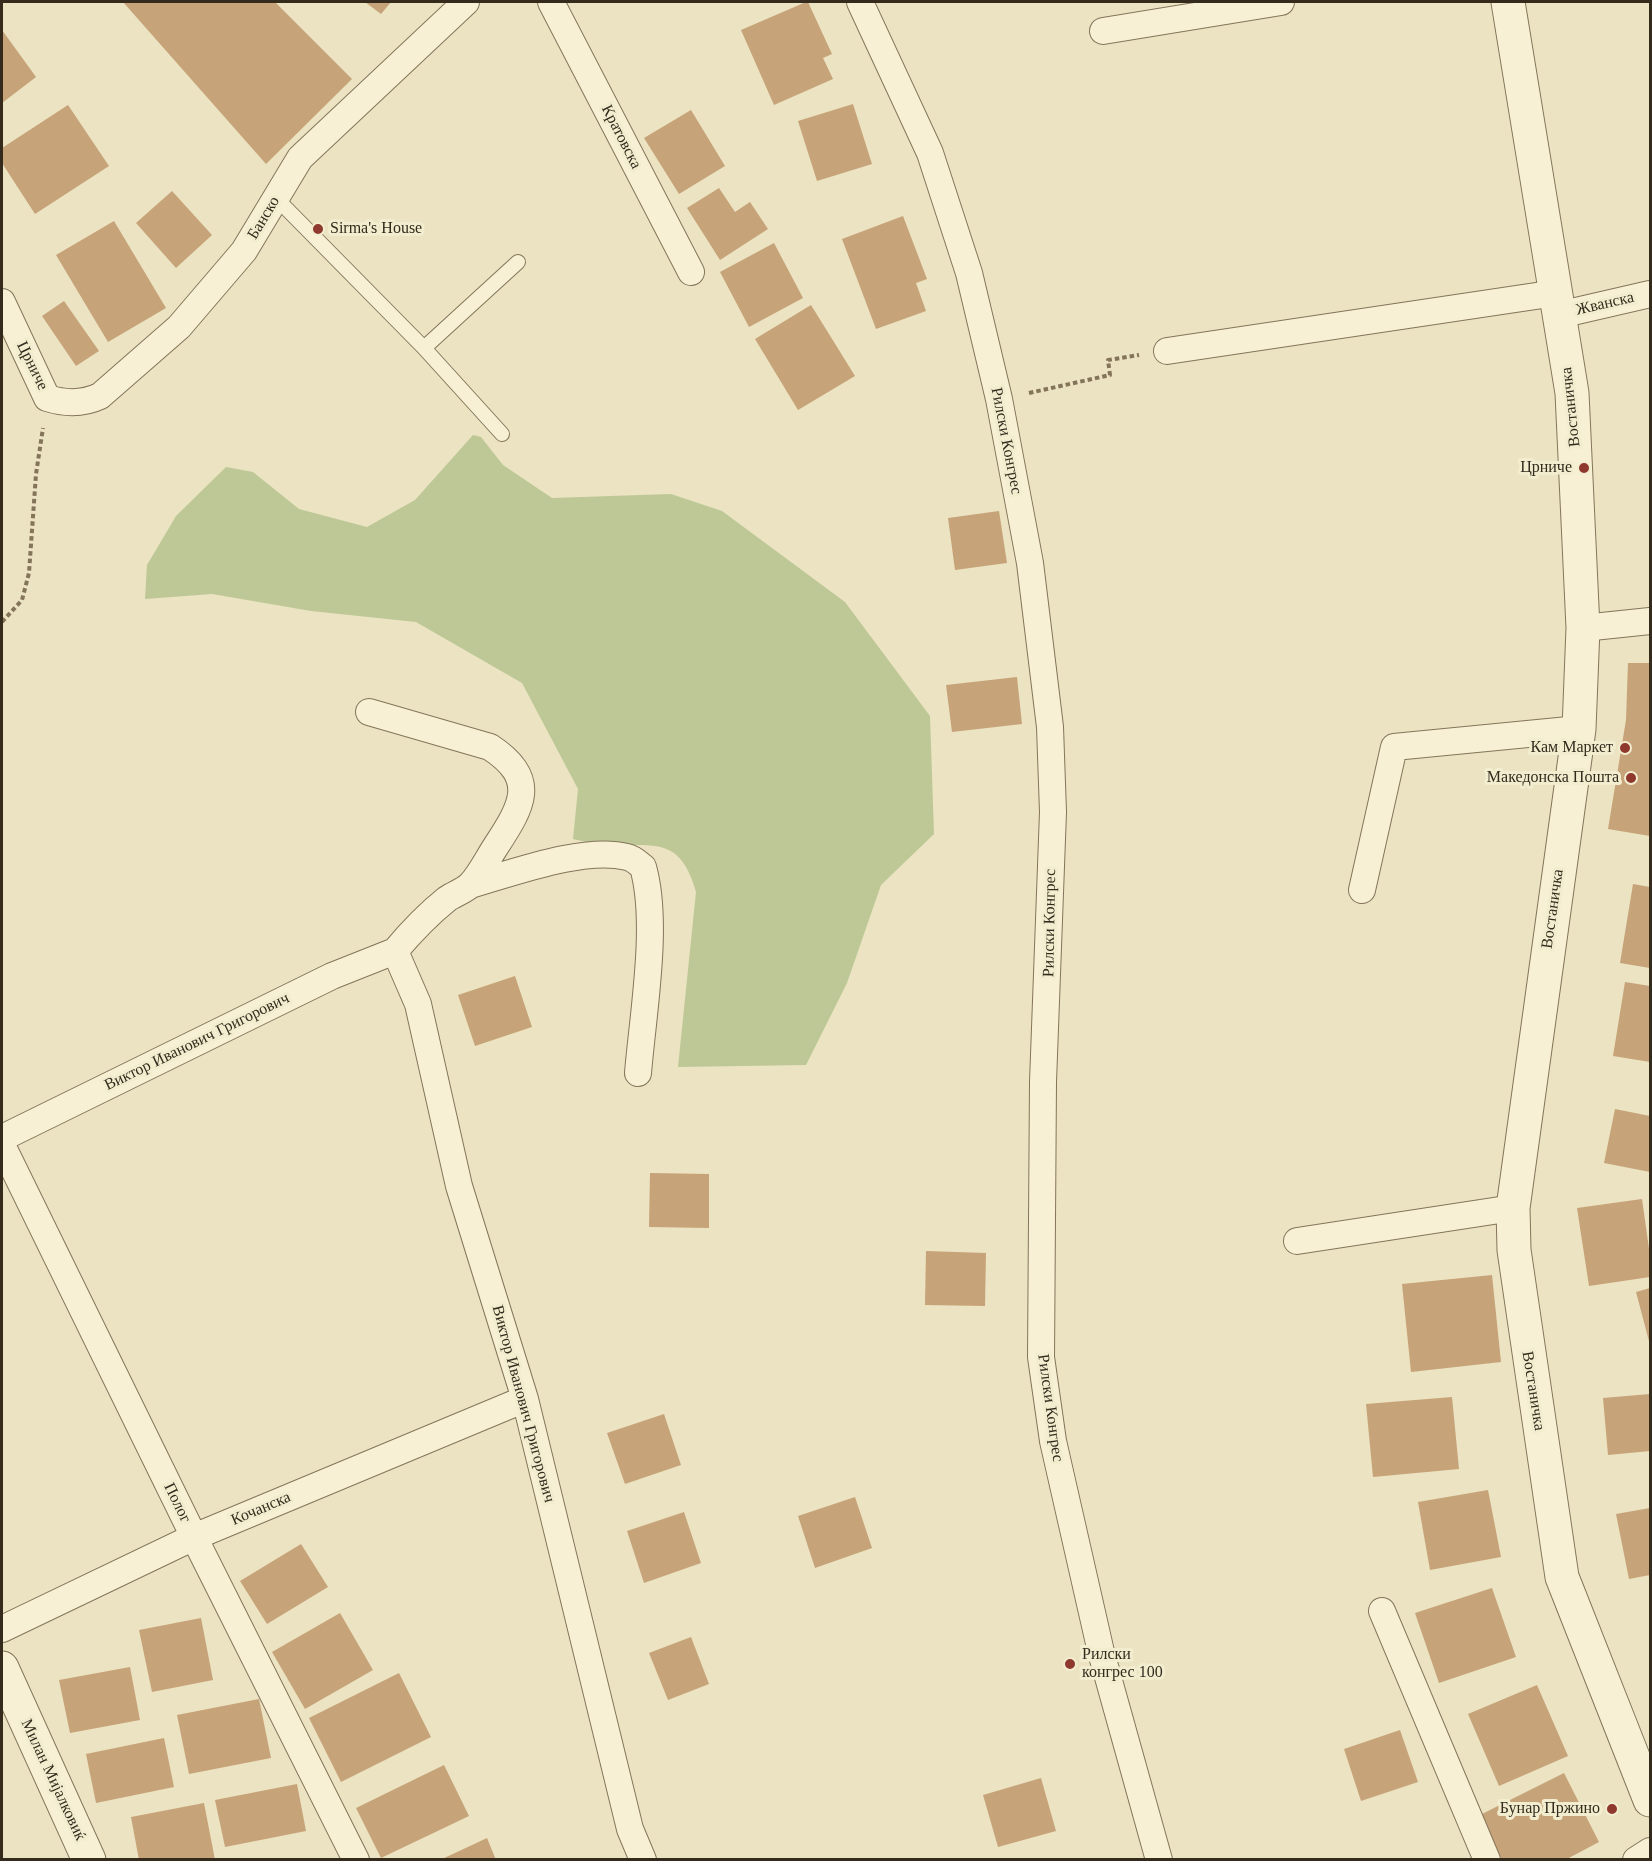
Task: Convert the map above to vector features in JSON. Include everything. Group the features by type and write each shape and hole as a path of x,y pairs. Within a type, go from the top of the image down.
{"street":[{"name":"Банско","path":"47,398 60,402 88,402 100,396 179,327 244,251 300,158 466,2"},
{"name":"Кратовска","path":"551,2 691,272"},
{"name":"Рилски Конгрес","path":"860,2 930,153 969,273 999,399 1030,563 1050,727 1053,812 1043,1082 1041,1357 1053,1441 1101,1652 1159,1860"},
{"path":"1103,31 1281,2"},
{"name":"Востаничка","path":"1508,2 1572,393 1583,628 1579,729 1513,1208 1518,1291 1562,1577 1650,1800"},
{"name":"Жванска","path":"1167,351 1650,294"},
{"name":"Црниче","path":"2,302 47,398"},
{"path":"1583,628 1650,621"},
{"name":"Виктор Иванович Григорович","path":"369,712 490,747 506,758 520,777 523,791 518,812 470,885"},
{"path":"1362,890 1394,747 1579,729"},
{"name":"Виктор Иванович Григорович","path":"2,1138 332,976 394,951 424,917 470,885 561,859 605,855 629,857 643,867 648,893 648,946 638,1073"},
{"name":"Виктор Иванович Григорович","path":"394,951 418,1004 459,1186 525,1400 627,1818 643,1860"},
{"name":"Полог","path":"2,1145 194,1537 356,1860"},
{"path":"1297,1241 1513,1208"},
{"name":"Кочанска","path":"2,1629 194,1537 525,1400"},
{"path":"1382,1611 1487,1860"},
{"name":"Милан Мијалковиќ","path":"2,1668 89,1860"},
{"path":"1636,1860 1650,1851"}],"lane":[{"path":"276,198 424,348 502,434"},
{"path":"424,348 518,262"}],"path":[{"path":"999,399 1110,375 1108,360 1167,351"},
{"path":"2,622 22,600 29,573 36,474 47,398"}],"green space":[{"path":"473,435 481,437 503,465 552,498 671,494 722,511 845,602 930,716 934,834 881,885 847,983 806,1065 678,1067 696,892 689,873 682,860 673,852 662,848 650,845 605,845 573,839 578,789 522,683 416,622 311,611 212,594 145,599 147,565 176,516 226,467 253,472 299,509 367,527 415,500"}],"building":[{"path":"123,2 275,2 352,79 266,164"},
{"path":"365,2 391,2 381,14"},
{"path":"806,2 832,54 823,58 833,79 774,105 741,30"},
{"path":"2,30 36,77 2,103"},
{"path":"853,104 872,164 817,181 798,121"},
{"path":"68,105 109,166 35,214 2,163 2,148"},
{"path":"691,110 725,166 679,194 644,138"},
{"path":"719,188 735,212 750,202 768,229 720,260 687,208"},
{"path":"172,191 212,235 176,268 136,223"},
{"path":"903,216 927,279 916,283 926,311 876,329 842,239"},
{"path":"114,221 166,308 108,342 56,255"},
{"path":"774,243 803,298 749,327 720,272"},
{"path":"64,301 99,351 76,366 42,316"},
{"path":"811,305 855,376 798,410 755,339"},
{"path":"999,511 1007,563 955,570 948,518"},
{"path":"1628,663 1650,663 1650,836 1608,829 1626,720"},
{"path":"1017,677 1022,724 952,732 946,685"},
{"path":"1633,884 1650,887 1650,968 1620,963"},
{"path":"515,976 532,1027 475,1046 458,995"},
{"path":"1625,982 1650,986 1650,1062 1613,1056"},
{"path":"1615,1109 1650,1116 1650,1172 1604,1163"},
{"path":"650,1173 709,1174 709,1228 649,1227"},
{"path":"1642,1199 1650,1256 1650,1277 1589,1286 1577,1208"},
{"path":"926,1251 986,1253 985,1306 925,1305"},
{"path":"1492,1275 1501,1362 1411,1372 1402,1284"},
{"path":"1650,1288 1650,1345 1636,1292"},
{"path":"1650,1394 1650,1451 1608,1455 1603,1398"},
{"path":"1452,1397 1459,1469 1373,1477 1366,1404"},
{"path":"664,1414 681,1465 625,1484 607,1433"},
{"path":"1488,1490 1501,1557 1430,1570 1418,1502"},
{"path":"855,1497 872,1548 815,1568 798,1516"},
{"path":"1650,1508 1650,1575 1629,1579 1616,1514"},
{"path":"684,1512 701,1563 644,1583 627,1531"},
{"path":"301,1544 328,1587 267,1624 240,1581"},
{"path":"1492,1588 1516,1657 1439,1683 1415,1613"},
{"path":"340,1613 373,1670 305,1709 272,1652"},
{"path":"201,1618 213,1680 152,1692 139,1630"},
{"path":"691,1637 709,1684 668,1700 649,1653"},
{"path":"130,1667 140,1720 70,1733 59,1680"},
{"path":"399,1673 431,1737 341,1782 309,1718"},
{"path":"1537,1685 1568,1756 1499,1786 1468,1714"},
{"path":"259,1699 271,1758 189,1774 177,1715"},
{"path":"1400,1730 1418,1782 1361,1801 1344,1749"},
{"path":"164,1738 174,1787 96,1803 86,1754"},
{"path":"444,1765 469,1816 381,1858 356,1808"},
{"path":"1564,1773 1599,1842 1565,1860 1502,1860 1480,1815"},
{"path":"1041,1778 1056,1831 998,1847 983,1795"},
{"path":"297,1784 306,1831 225,1847 215,1800"},
{"path":"204,1803 215,1860 139,1860 131,1817"},
{"path":"487,1838 496,1860 440,1860"}],"place":[{"name":"Sirma's House","path":"318,229"},
{"name":"Црниче","path":"1584,468"},
{"name":"Кам Маркет","path":"1625,748"},
{"name":"Македонска Пошта","path":"1631,778"},
{"name":"Рилски конгрес 100","path":"1070,1664"},
{"name":"Бунар Пржино","path":"1612,1809"}]}
